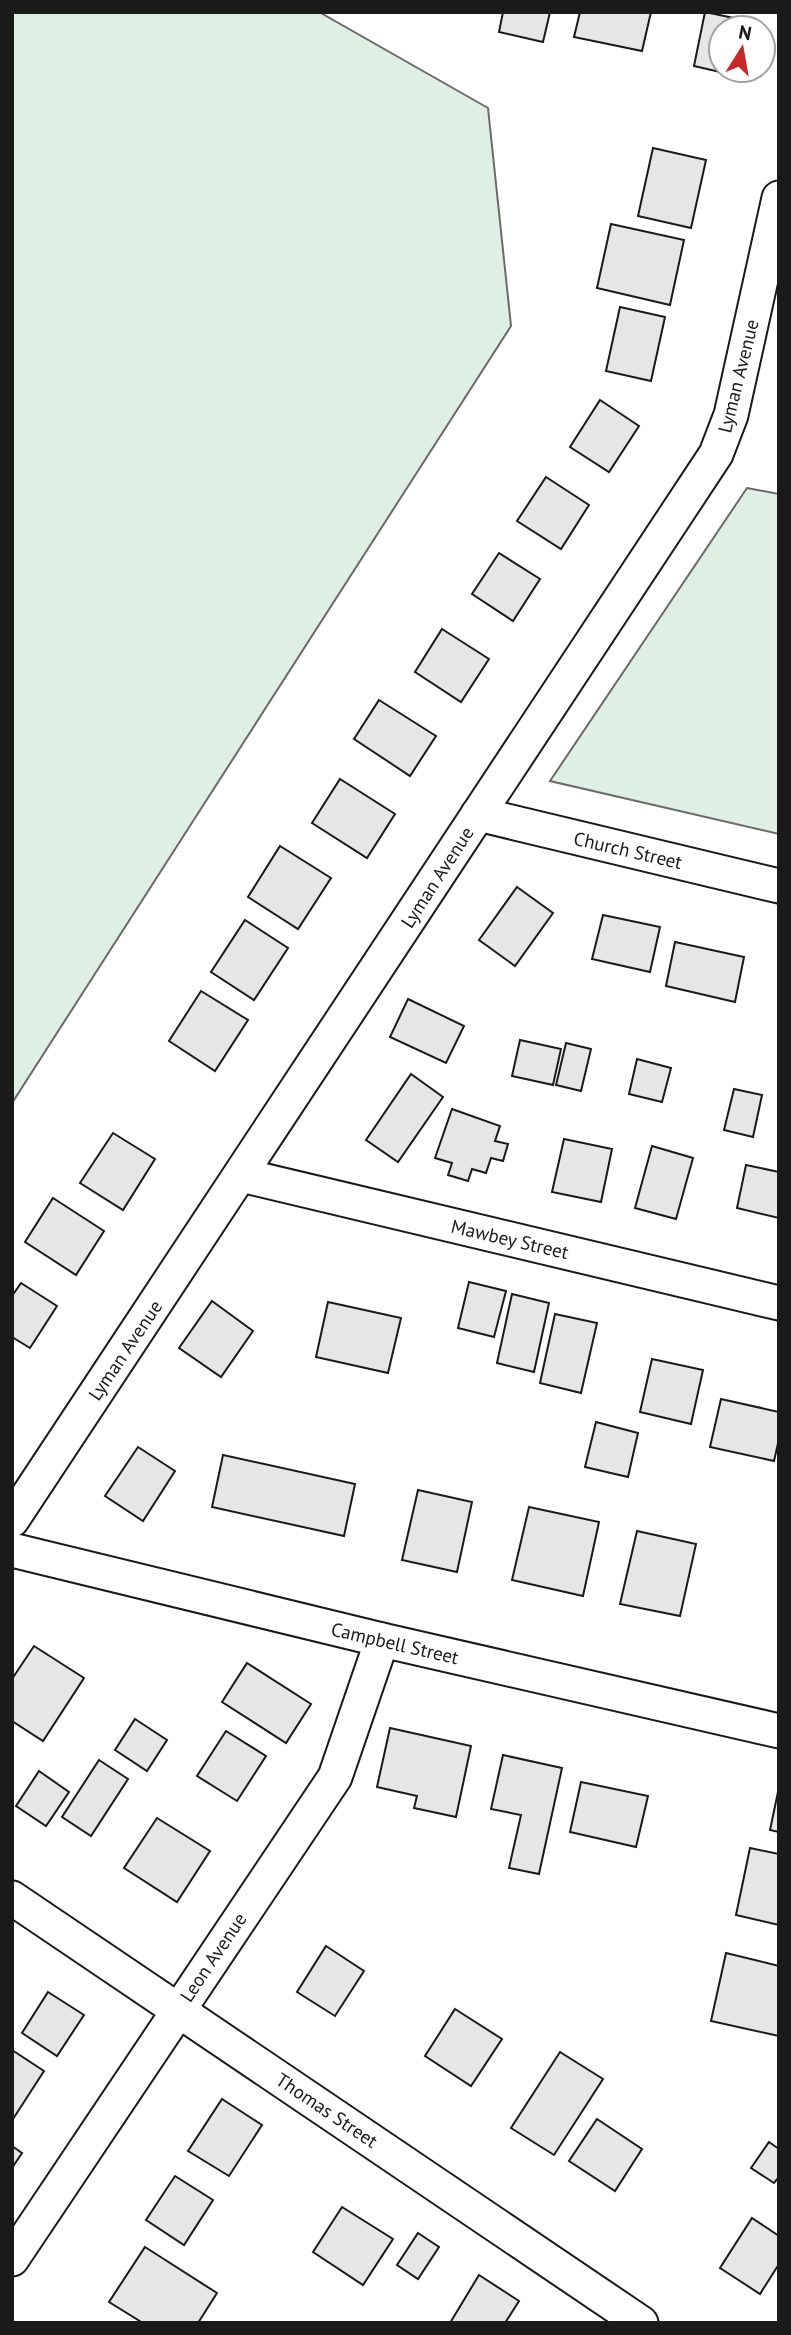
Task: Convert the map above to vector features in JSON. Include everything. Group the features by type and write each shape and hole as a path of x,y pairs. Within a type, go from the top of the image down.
{"street":[{"name":"Lyman Avenue","path":"12,1520 716,454 731,415 779,198"},
{"name":"Church Street","path":"478,814 779,886"},
{"name":"Mawbey Street","path":"241,1175 779,1303"},
{"name":"Campbell Street","path":"12,1550 382,1640 779,1731"},
{"name":"Leon Avenue","path":"12,2259 335,1777 382,1640"},
{"name":"Thomas Street","path":"12,1898 623,2318"}],"green space":[{"path":"12,12 319,12 488,108 511,326 12,1103"},
{"path":"747,488 779,494 779,834 550,781"}],"building":[{"path":"503,12 550,12 543,42 499,32"},
{"path":"580,12 651,12 642,51 574,37"},
{"path":"705,12 715,14 707,14 707,69 694,66"},
{"path":"653,148 706,160 691,228 638,216"},
{"path":"611,224 684,240 670,305 597,288"},
{"path":"620,307 665,317 651,381 606,371"},
{"path":"600,400 639,426 609,472 570,447"},
{"path":"546,477 589,505 561,549 517,521"},
{"path":"499,553 540,579 513,621 472,594"},
{"path":"442,629 489,659 461,702 415,672"},
{"path":"379,700 436,736 410,776 354,739"},
{"path":"340,779 395,814 367,858 312,823"},
{"path":"280,846 331,878 298,929 248,897"},
{"path":"517,887 553,913 515,966 479,940"},
{"path":"603,915 660,927 650,972 592,959"},
{"path":"245,920 288,948 254,1000 211,972"},
{"path":"675,942 744,957 735,1002 666,986"},
{"path":"201,991 248,1020 215,1071 169,1041"},
{"path":"408,999 464,1026 446,1063 390,1037"},
{"path":"520,1040 561,1049 553,1085 512,1076"},
{"path":"566,1043 591,1049 581,1091 556,1085"},
{"path":"637,1059 671,1068 662,1102 629,1094"},
{"path":"411,1074 443,1097 398,1162 366,1140"},
{"path":"734,1089 762,1095 753,1137 724,1130"},
{"path":"452,1109 500,1126 495,1141 508,1144 503,1161 491,1158 486,1173 472,1169 468,1181 448,1175 452,1163 435,1158"},
{"path":"113,1133 155,1159 123,1210 80,1183"},
{"path":"564,1139 612,1149 601,1202 552,1192"},
{"path":"652,1146 693,1158 676,1219 635,1208"},
{"path":"746,1165 779,1172 779,1218 737,1208"},
{"path":"53,1198 104,1231 76,1275 25,1242"},
{"path":"469,1282 506,1291 494,1337 458,1328"},
{"path":"21,1283 57,1306 30,1348 12,1337 12,1296"},
{"path":"512,1294 549,1303 534,1372 497,1363"},
{"path":"212,1301 253,1331 221,1377 179,1348"},
{"path":"328,1302 401,1318 388,1373 316,1357"},
{"path":"555,1314 597,1323 581,1393 540,1383"},
{"path":"652,1359 703,1370 691,1424 640,1412"},
{"path":"721,1399 779,1412 779,1439 774,1461 710,1447"},
{"path":"596,1422 638,1433 628,1477 585,1467"},
{"path":"138,1447 175,1471 143,1521 105,1496"},
{"path":"223,1455 355,1484 344,1536 212,1507"},
{"path":"418,1490 472,1502 457,1572 402,1560"},
{"path":"529,1507 599,1522 583,1596 512,1580"},
{"path":"637,1531 696,1544 680,1616 620,1604"},
{"path":"34,1646 84,1678 43,1741 12,1721 12,1679"},
{"path":"247,1663 311,1704 286,1743 222,1702"},
{"path":"135,1719 167,1740 147,1771 115,1750"},
{"path":"390,1728 471,1746 456,1817 414,1808 417,1796 377,1787"},
{"path":"226,1731 266,1756 237,1801 197,1776"},
{"path":"503,1755 562,1768 539,1874 509,1868 521,1815 491,1809"},
{"path":"99,1760 128,1779 91,1836 62,1817"},
{"path":"39,1771 69,1792 46,1826 16,1806"},
{"path":"581,1782 648,1796 636,1847 570,1832"},
{"path":"779,1787 779,1832 770,1830"},
{"path":"157,1818 210,1851 177,1902 124,1868"},
{"path":"750,1848 779,1854 779,1925 736,1915"},
{"path":"326,1946 364,1971 335,2016 297,1992"},
{"path":"726,1953 779,1966 779,2036 711,2021"},
{"path":"48,1992 84,2015 57,2056 22,2033"},
{"path":"455,2009 502,2039 471,2086 425,2056"},
{"path":"12,2050 44,2071 13,2119 12,2119"},
{"path":"560,2052 603,2079 554,2155 511,2128"},
{"path":"222,2099 262,2125 229,2176 188,2151"},
{"path":"597,2119 642,2149 615,2191 569,2161"},
{"path":"769,2142 779,2149 779,2177 774,2183 751,2168"},
{"path":"12,2146 22,2153 12,2168"},
{"path":"175,2176 213,2200 184,2245 146,2220"},
{"path":"342,2207 393,2239 363,2285 313,2252"},
{"path":"752,2218 779,2236 779,2264 760,2294 720,2268"},
{"path":"418,2233 439,2247 418,2279 397,2265"},
{"path":"145,2247 217,2293 198,2323 143,2323 109,2302"},
{"path":"479,2275 519,2301 505,2323 450,2323"}]}
